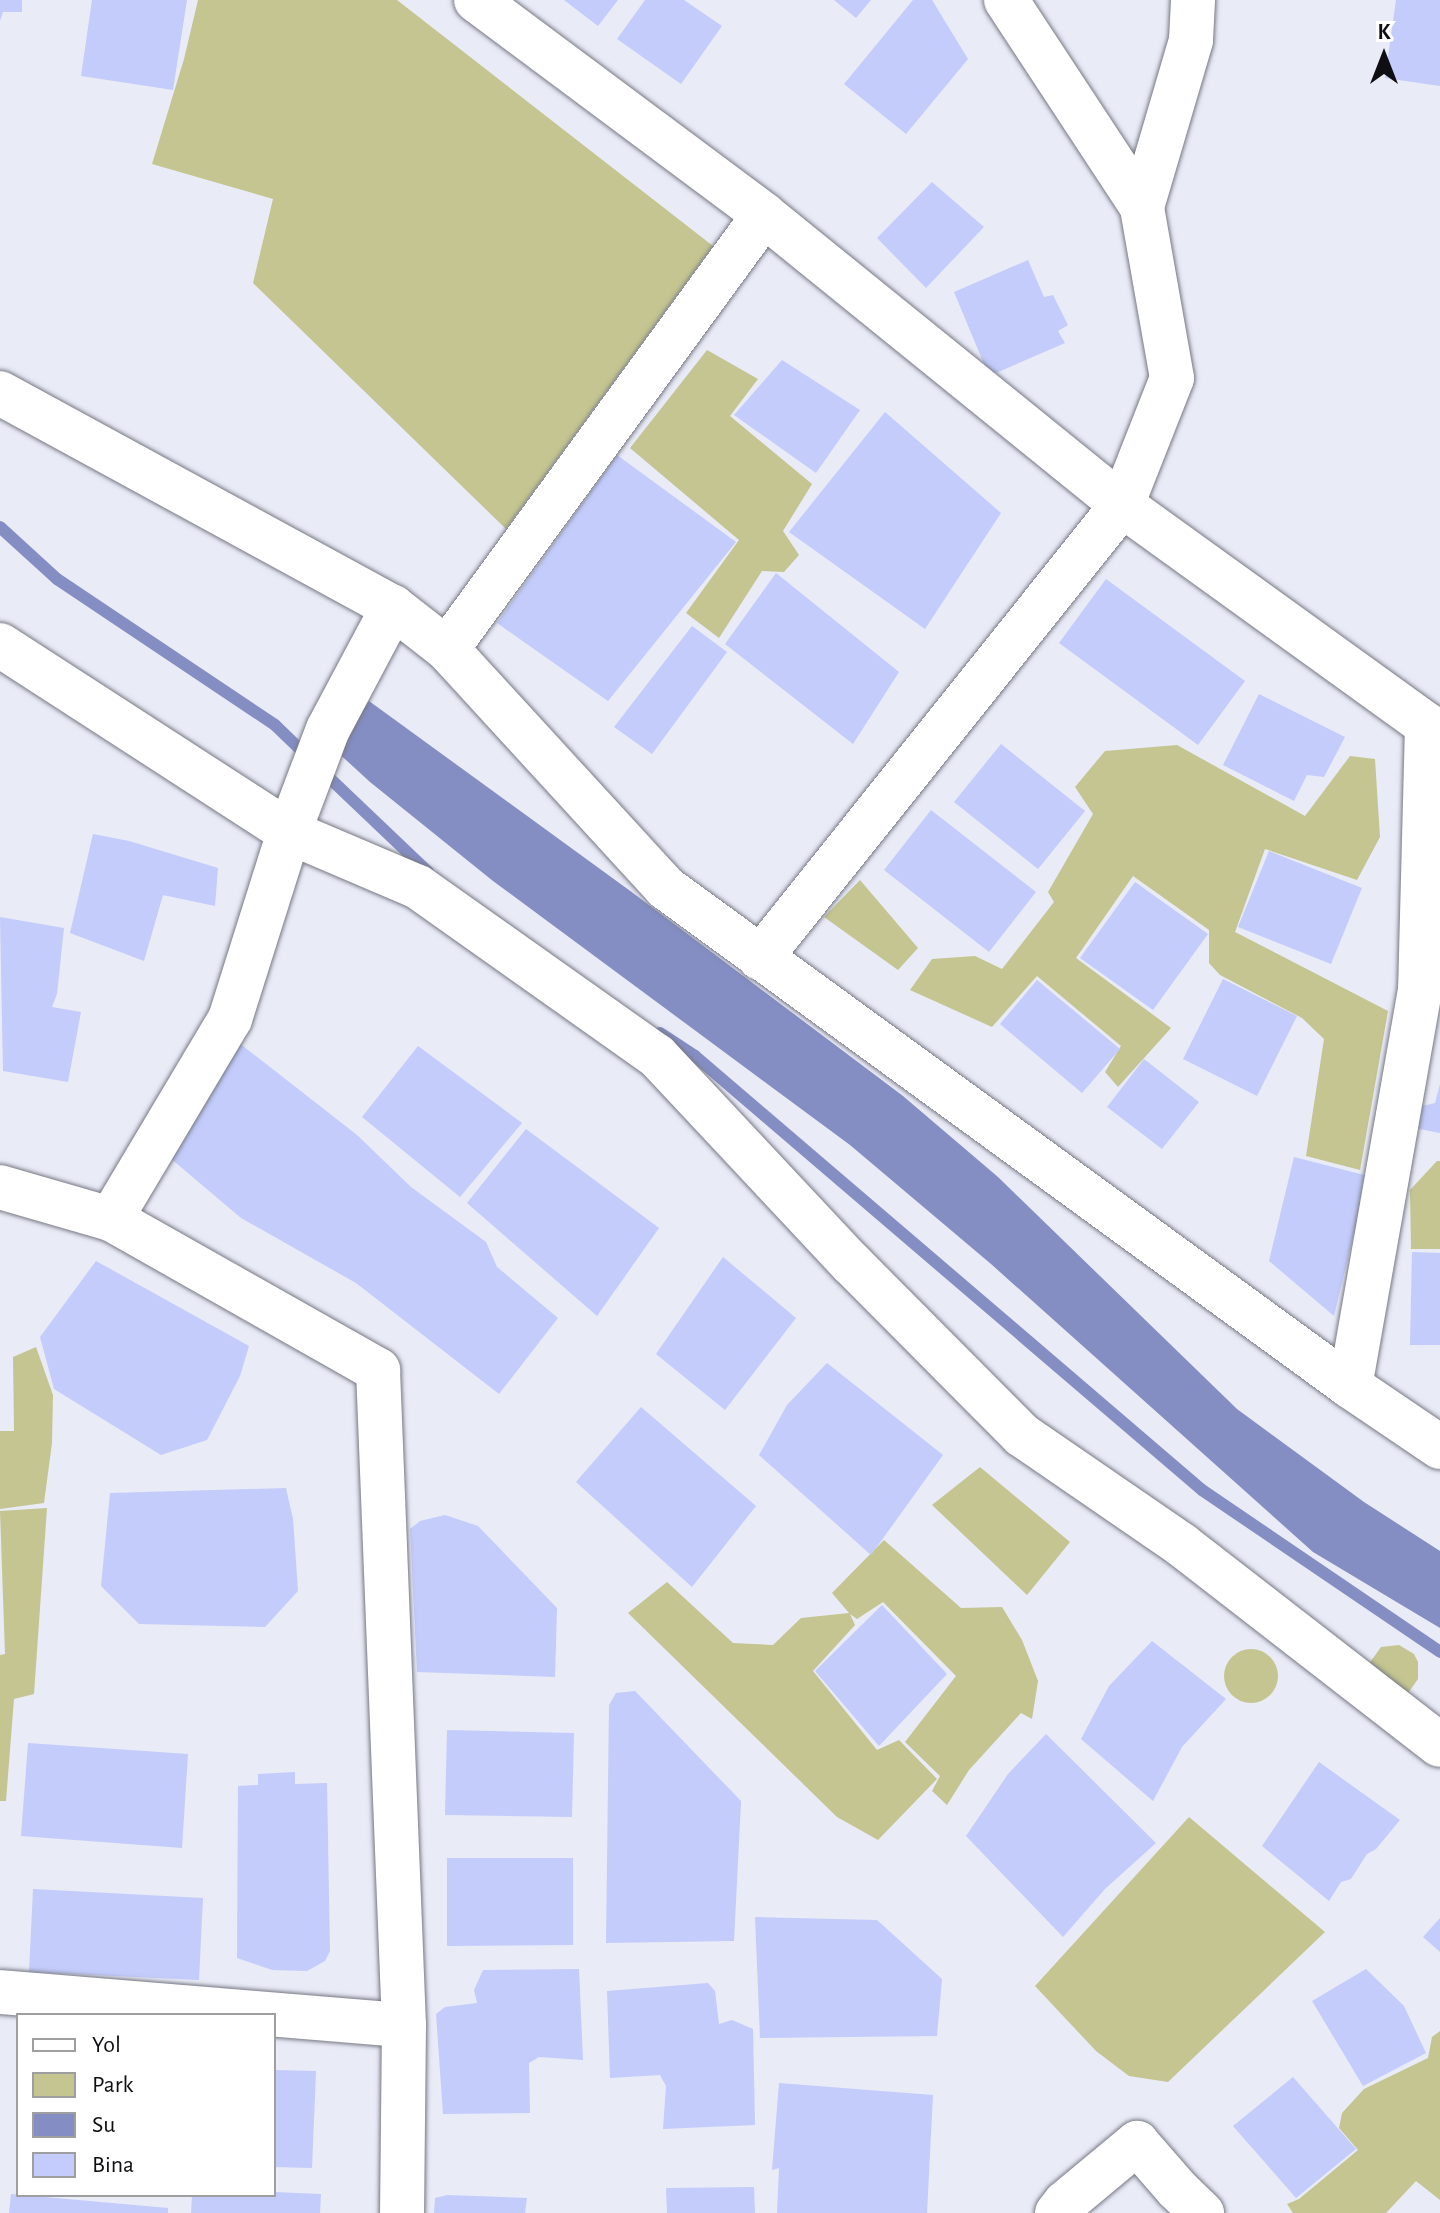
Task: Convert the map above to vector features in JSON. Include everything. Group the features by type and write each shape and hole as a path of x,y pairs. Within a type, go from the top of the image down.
{"street":[{"path":"476,0 764,215 1122,505 1434,718 1420,990 1350,1386"},
{"path":"760,958 1122,505 1172,378 1142,207 1006,0"},
{"path":"1142,207 1191,40 1193,0"},
{"path":"447,649 764,215"},
{"path":"0,393 393,607 447,649 666,888 1350,1386 1440,1447"},
{"path":"111,1219 230,1019 289,832 328,729 393,607"},
{"path":"0,645 289,832 418,887 657,1056 851,1263 1022,1435 1182,1545 1440,1745"},
{"path":"0,1187 111,1219 378,1370 404,2025 402,2213"},
{"path":"0,1992 257,2013"},
{"path":"276,2015 404,2025"},
{"path":"1057,2213 1137,2143 1202,2213"}],"green space":[{"path":"198,0 397,0 713,246 506,529 253,283 273,199 152,164 184,59"},
{"path":"707,350 758,379 730,416 812,484 783,531 799,555 784,572 762,571 719,638 686,613 739,540 630,448"},
{"path":"1177,745 1305,816 1350,756 1375,759 1380,837 1357,880 1265,849 1235,932 1388,1011 1360,1170 1306,1156 1324,1039 1302,1018 1220,975 1209,963 1209,930 1133,876 1076,958 1171,1028 1118,1087 1105,1072 1121,1046 1037,976 992,1027 910,990 932,959 975,956 1002,969 1054,902 1048,892 1093,814 1075,787 1105,751"},
{"path":"860,880 918,948 898,970 824,917"},
{"path":"1440,1161 1440,1249 1411,1249 1410,1190"},
{"path":"36,1347 53,1395 52,1443 44,1503 0,1509 0,1431 14,1431 13,1357"},
{"path":"980,1467 1070,1542 1027,1595 932,1505"},
{"path":"47,1508 34,1694 14,1699 6,1801 0,1801 0,1655 5,1654 0,1511"},
{"path":"884,1540 961,1608 1002,1607 1022,1640 1038,1681 1032,1719 1021,1713 969,1770 947,1805 932,1791 940,1776 905,1742 956,1676 883,1602 857,1619 850,1614 855,1625 813,1671 877,1750 899,1740 937,1779 878,1840 837,1817 628,1613 667,1582 733,1643 773,1645 801,1618 849,1613 832,1593"},
{"path":"1399,1645 1414,1654 1418,1662 1418,1679 1408,1693 1366,1668 1381,1647"},
{"path":"1251,1649 1270,1657 1278,1676 1270,1695 1251,1703 1232,1695 1224,1676 1232,1657"},
{"path":"1189,1817 1325,1932 1168,2082 1129,2076 1096,2051 1035,1986"},
{"path":"1440,2031 1440,2200 1416,2181 1386,2213 1293,2213 1287,2204 1299,2199 1358,2150 1339,2128 1342,2113 1364,2089 1428,2058 1432,2037"}],"water":[{"path":"369,701 633,893 903,1096 998,1177 1237,1409 1364,1502 1440,1551 1440,1628 1313,1552 991,1264 850,1145 493,881 370,782 334,749"}],"building":[{"path":"0,0 22,0 22,12 3,12 0,21"},
{"path":"92,0 187,0 173,90 81,76"},
{"path":"564,0 618,0 598,26"},
{"path":"645,0 684,0 722,26 681,84 617,39"},
{"path":"834,0 871,0 856,18"},
{"path":"913,0 932,0 968,59 906,134 844,84"},
{"path":"1396,0 1440,0 1440,86 1385,78"},
{"path":"932,182 984,227 926,288 877,238"},
{"path":"1028,260 1044,297 1053,295 1068,325 1058,331 1065,343 989,376 954,292"},
{"path":"782,360 860,410 816,473 734,415"},
{"path":"885,412 1001,513 925,629 789,532"},
{"path":"617,455 736,542 608,701 497,623"},
{"path":"776,573 899,672 853,744 725,644"},
{"path":"1106,579 1245,681 1198,745 1059,643"},
{"path":"692,626 727,652 652,754 614,727"},
{"path":"1259,694 1345,737 1324,777 1307,775 1294,801 1223,765"},
{"path":"1001,744 1085,811 1038,869 954,802"},
{"path":"931,810 1036,892 989,952 884,870"},
{"path":"93,834 129,841 218,868 215,906 163,895 144,961 70,933"},
{"path":"1269,851 1362,888 1331,964 1238,927"},
{"path":"1135,882 1208,934 1153,1010 1080,958"},
{"path":"0,917 64,928 57,994 52,1007 81,1012 68,1082 3,1071"},
{"path":"1223,979 1297,1016 1257,1096 1183,1059"},
{"path":"1037,980 1120,1049 1082,1093 1000,1024"},
{"path":"234,1039 357,1135 411,1187 486,1242 497,1267 558,1318 499,1394 356,1283 241,1218 163,1152"},
{"path":"418,1046 522,1123 460,1197 362,1117"},
{"path":"1144,1059 1199,1102 1162,1149 1107,1107"},
{"path":"1440,1084 1440,1133 1414,1128 1418,1107 1435,1103"},
{"path":"526,1129 659,1228 597,1316 467,1203"},
{"path":"1294,1157 1368,1176 1334,1316 1269,1261"},
{"path":"1412,1252 1440,1253 1440,1345 1410,1345"},
{"path":"723,1257 796,1318 725,1410 656,1354"},
{"path":"96,1261 249,1346 240,1376 207,1440 161,1455 54,1389 40,1337"},
{"path":"827,1363 943,1455 871,1555 759,1455 787,1405"},
{"path":"641,1407 756,1506 692,1587 576,1482"},
{"path":"286,1488 293,1519 298,1591 265,1627 139,1624 101,1586 110,1493"},
{"path":"445,1515 478,1526 557,1608 555,1677 417,1672 410,1529 420,1521"},
{"path":"882,1605 947,1674 879,1746 815,1671"},
{"path":"1152,1641 1226,1699 1182,1747 1153,1801 1081,1739 1109,1686"},
{"path":"635,1691 741,1801 734,1941 606,1943 609,1705 616,1693"},
{"path":"447,1730 574,1733 572,1817 445,1815"},
{"path":"1046,1734 1156,1843 1105,1889 1063,1937 966,1836 1008,1774"},
{"path":"28,1743 188,1754 182,1848 21,1836"},
{"path":"1319,1762 1400,1820 1376,1849 1367,1854 1351,1879 1341,1882 1329,1901 1262,1846"},
{"path":"295,1772 295,1784 327,1783 330,1951 325,1961 307,1971 272,1970 237,1958 238,1786 258,1785 258,1774"},
{"path":"447,1858 573,1858 573,1945 447,1946"},
{"path":"33,1889 203,1898 199,1980 29,1972"},
{"path":"755,1917 877,1920 942,1979 937,2036 760,2038"},
{"path":"1440,1918 1440,1952 1423,1937"},
{"path":"579,1969 583,2060 539,2057 529,2063 530,2113 443,2114 436,2014 445,2007 477,2003 474,1990 483,1970"},
{"path":"1366,1969 1404,2006 1426,2053 1363,2086 1312,2001"},
{"path":"708,1983 715,1991 719,2024 732,2020 753,2029 755,2125 663,2129 666,2086 660,2075 610,2078 607,1991"},
{"path":"276,2070 316,2071 312,2168 276,2167"},
{"path":"1293,2077 1356,2149 1296,2198 1233,2126"},
{"path":"779,2083 933,2095 927,2213 777,2213 779,2168 772,2170"},
{"path":"754,2187 755,2213 667,2213 666,2188"},
{"path":"276,2192 321,2194 320,2213 191,2213 192,2197 276,2197"},
{"path":"11,2194 16,2197 168,2208 168,2213 9,2213"},
{"path":"447,2195 527,2198 525,2213 434,2213 435,2198"}],"waterway":[{"path":"0,527 57,579 275,725 307,756"},
{"path":"320,769 428,872"},
{"path":"660,1033 695,1056 1202,1490 1440,1652"}]}
